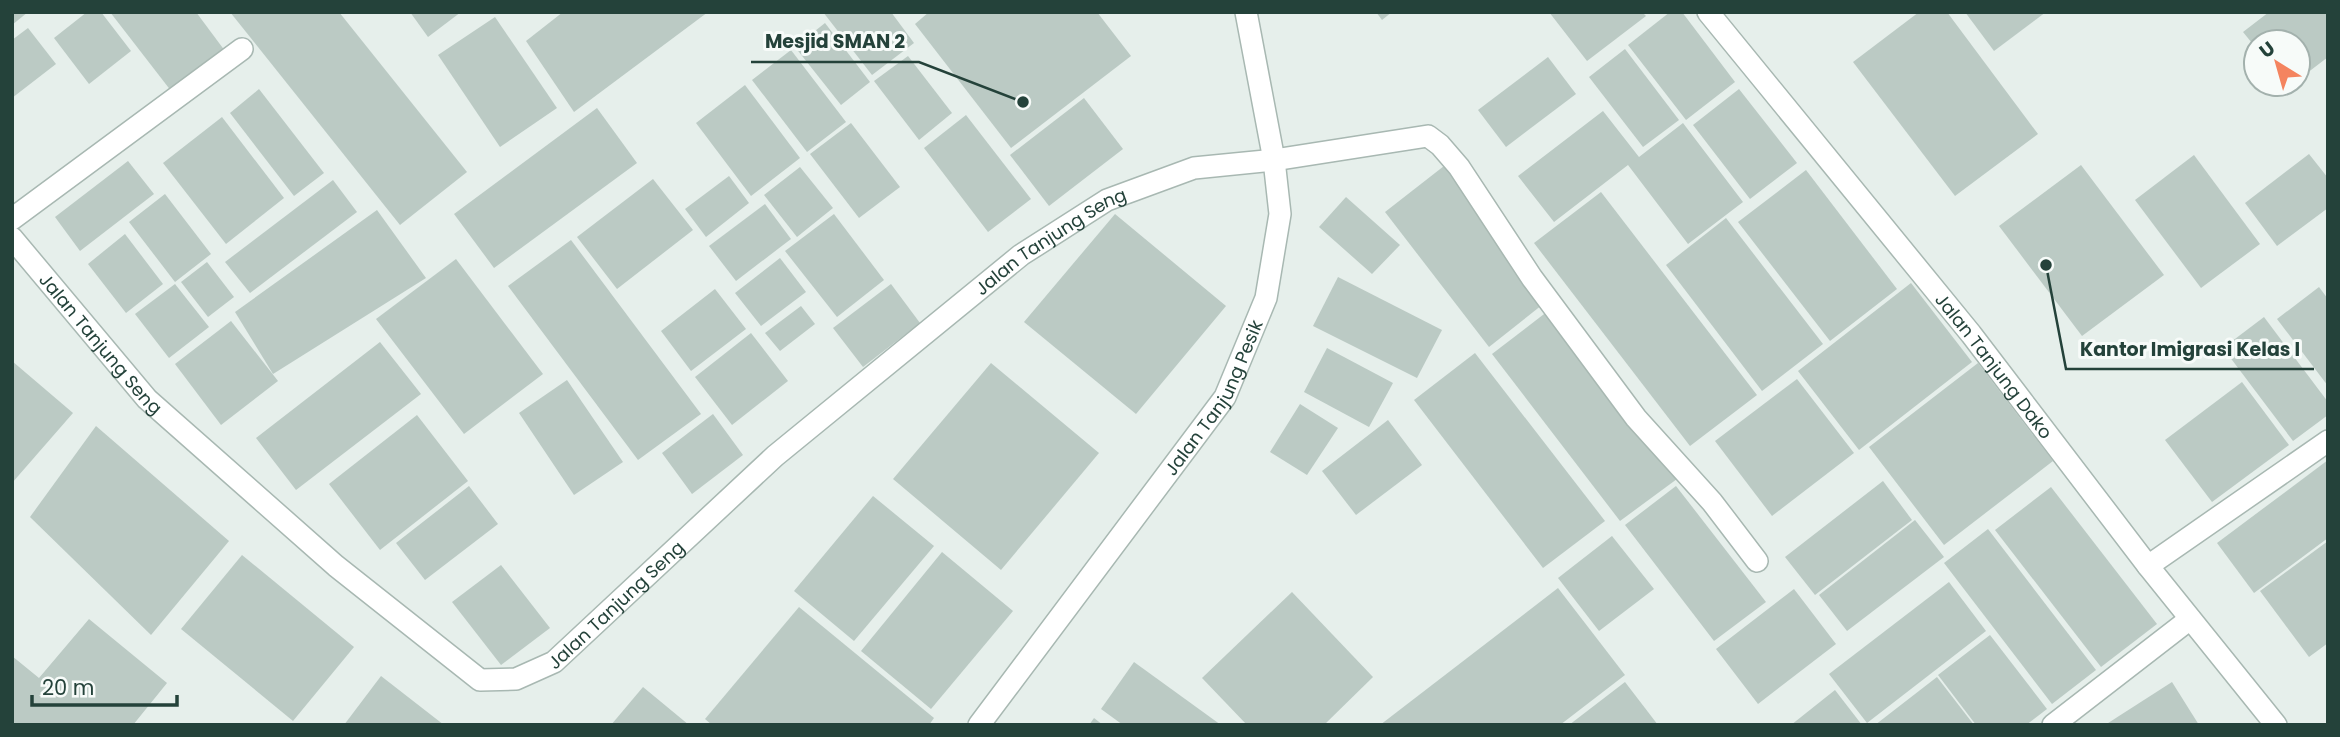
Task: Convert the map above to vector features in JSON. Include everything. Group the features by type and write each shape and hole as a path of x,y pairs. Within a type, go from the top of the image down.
{"street":[{"name":"Jalan Tanjung Pesik","path":"979,725 1225,397 1266,298 1280,214 1274,160 1246,12"},
{"name":"Jalan Tanjung Dako","path":"1718,16 1971,334 2148,566 2276,725"},
{"path":"12,219 242,49"},
{"name":"Jalan Tanjung Seng","path":"12,238 147,399 336,566 480,680 516,679 554,662 775,456 1021,255 1107,200 1194,168 1274,160 1428,136 1440,145 1459,167 1532,278 1636,418 1712,502 1757,561"},
{"path":"2148,566 2328,442"},
{"path":"2053,725 2190,619"}],"building":[{"path":"12,12 28,12 12,25"},
{"path":"87,12 101,12 131,51 89,84 54,38"},
{"path":"110,12 196,12 228,55 175,96"},
{"path":"230,12 339,12 467,172 400,225"},
{"path":"410,12 461,12 428,37"},
{"path":"563,12 708,12 574,112 526,41"},
{"path":"823,12 891,12 914,43 872,75"},
{"path":"929,12 1097,12 1131,56 1011,148 915,24"},
{"path":"1376,12 1392,12 1382,20"},
{"path":"1549,12 1642,12 1646,16 1587,61"},
{"path":"1670,12 1682,12 1735,82 1686,120 1628,45"},
{"path":"1919,12 1947,12 2038,134 1955,196 1853,62"},
{"path":"1965,12 2046,12 1994,51"},
{"path":"2269,12 2328,12 2328,57 2312,69 2312,28 2248,28"},
{"path":"495,17 557,108 500,147 438,55"},
{"path":"825,23 870,82 841,105 795,47"},
{"path":"28,28 56,64 12,98 12,40"},
{"path":"1625,49 1679,120 1643,147 1589,77"},
{"path":"791,50 846,122 807,152 752,80"},
{"path":"908,56 952,113 919,140 874,81"},
{"path":"1548,57 1576,94 1506,147 1478,110"},
{"path":"745,85 800,158 751,196 696,123"},
{"path":"259,89 324,173 294,196 230,113"},
{"path":"1739,89 1797,163 1750,199 1693,125"},
{"path":"1084,98 1123,149 1049,206 1010,155"},
{"path":"597,108 637,163 494,268 454,214"},
{"path":"1603,111 1639,157 1683,123 1743,202 1688,244 1628,165 1554,222 1518,176"},
{"path":"966,115 1031,199 988,232 924,148"},
{"path":"222,117 284,198 226,244 163,163"},
{"path":"851,123 900,187 859,218 810,154"},
{"path":"2309,154 2328,178 2328,208 2277,246 2245,203"},
{"path":"2194,155 2260,244 2201,288 2135,200"},
{"path":"128,161 154,194 80,251 55,217"},
{"path":"2081,165 2164,275 2082,336 1999,226"},
{"path":"1444,166 1547,301 1489,347 1385,212"},
{"path":"800,167 833,208 797,237 764,195"},
{"path":"1806,170 1897,289 1830,341 1738,222"},
{"path":"729,176 749,203 706,237 685,209"},
{"path":"653,179 693,230 617,289 577,237"},
{"path":"333,180 357,212 250,293 225,262"},
{"path":"1601,192 1757,395 1690,446 1534,243"},
{"path":"165,194 211,254 175,282 129,222"},
{"path":"1346,197 1400,245 1372,274 1319,227"},
{"path":"765,204 791,239 736,281 709,246"},
{"path":"377,210 426,278 273,374 235,312"},
{"path":"834,214 884,280 837,317 785,251"},
{"path":"1115,214 1226,306 1136,414 1024,322"},
{"path":"1726,218 1823,344 1762,391 1666,265"},
{"path":"125,234 163,284 126,313 88,264"},
{"path":"571,240 701,414 638,460 508,286"},
{"path":"780,258 806,292 761,326 735,293"},
{"path":"456,259 543,374 464,434 376,319"},
{"path":"207,262 234,297 208,317 181,282"},
{"path":"1338,277 1442,330 1417,378 1313,326"},
{"path":"1911,283 1972,362 1859,450 1798,371"},
{"path":"175,284 209,327 169,358 135,314"},
{"path":"891,284 920,323 863,367 833,328"},
{"path":"2319,287 2328,299 2328,386 2277,319"},
{"path":"715,289 746,329 691,371 661,331"},
{"path":"801,306 815,324 780,351 765,333"},
{"path":"1548,311 1677,479 1620,521 1492,354"},
{"path":"2264,317 2328,402 2328,415 2293,441 2223,348"},
{"path":"231,321 278,381 221,425 175,364"},
{"path":"751,333 788,381 732,425 695,377"},
{"path":"380,342 421,394 296,490 256,438"},
{"path":"1327,348 1393,383 1369,427 1304,392"},
{"path":"1475,353 1605,521 1543,568 1414,400"},
{"path":"12,361 73,413 12,483"},
{"path":"991,363 1099,453 1001,570 893,479"},
{"path":"1978,363 2053,461 1944,545 1869,447"},
{"path":"1797,379 1854,453 1772,516 1715,441"},
{"path":"567,380 623,462 574,495 519,413"},
{"path":"2242,382 2289,445 2212,502 2165,440"},
{"path":"1300,404 1338,428 1307,475 1270,452"},
{"path":"713,414 743,455 692,494 662,453"},
{"path":"417,415 468,481 380,550 329,484"},
{"path":"1388,420 1422,465 1356,515 1322,471"},
{"path":"96,426 229,541 151,635 30,517"},
{"path":"2328,460 2328,538 2254,593 2217,543"},
{"path":"1883,481 1912,520 1815,595 1785,557"},
{"path":"469,486 498,524 425,580 396,543"},
{"path":"1676,486 1766,602 1714,641 1625,525"},
{"path":"2051,487 2157,624 2101,667 1995,530"},
{"path":"873,496 934,546 854,641 794,591"},
{"path":"1915,520 1944,557 1847,631 1819,595"},
{"path":"1988,529 2096,670 2052,704 1944,563"},
{"path":"1612,536 1654,589 1599,631 1558,578"},
{"path":"2328,541 2328,643 2309,657 2260,591"},
{"path":"942,552 1013,611 931,709 861,651"},
{"path":"242,555 354,647 293,721 181,629"},
{"path":"501,565 550,628 501,665 452,602"},
{"path":"1949,582 1986,631 1867,723 1829,674"},
{"path":"1558,588 1625,675 1560,725 1380,725"},
{"path":"1794,589 1836,644 1758,704 1716,649"},
{"path":"1292,592 1373,677 1324,725 1247,725 1202,678"},
{"path":"799,607 934,718 929,725 712,725 705,719"},
{"path":"89,619 167,683 133,725 12,725 12,656 39,678"},
{"path":"1990,635 2047,709 2026,725 1976,725 1938,675"},
{"path":"1134,662 1221,725 1123,725 1101,709"},
{"path":"381,676 444,725 344,725"},
{"path":"1937,677 1974,725 1875,725"},
{"path":"1625,682 1658,725 1569,725"},
{"path":"2172,682 2199,725 2105,725"},
{"path":"643,687 689,725 611,725"},
{"path":"1835,690 1862,725 1791,725"},
{"path":"1094,718 1103,725 1089,725"}],"place":[{"name":"Mesjid SMAN 2","path":"1023,102"},
{"name":"Kantor Imigrasi Kelas I","path":"2046,265"}]}
